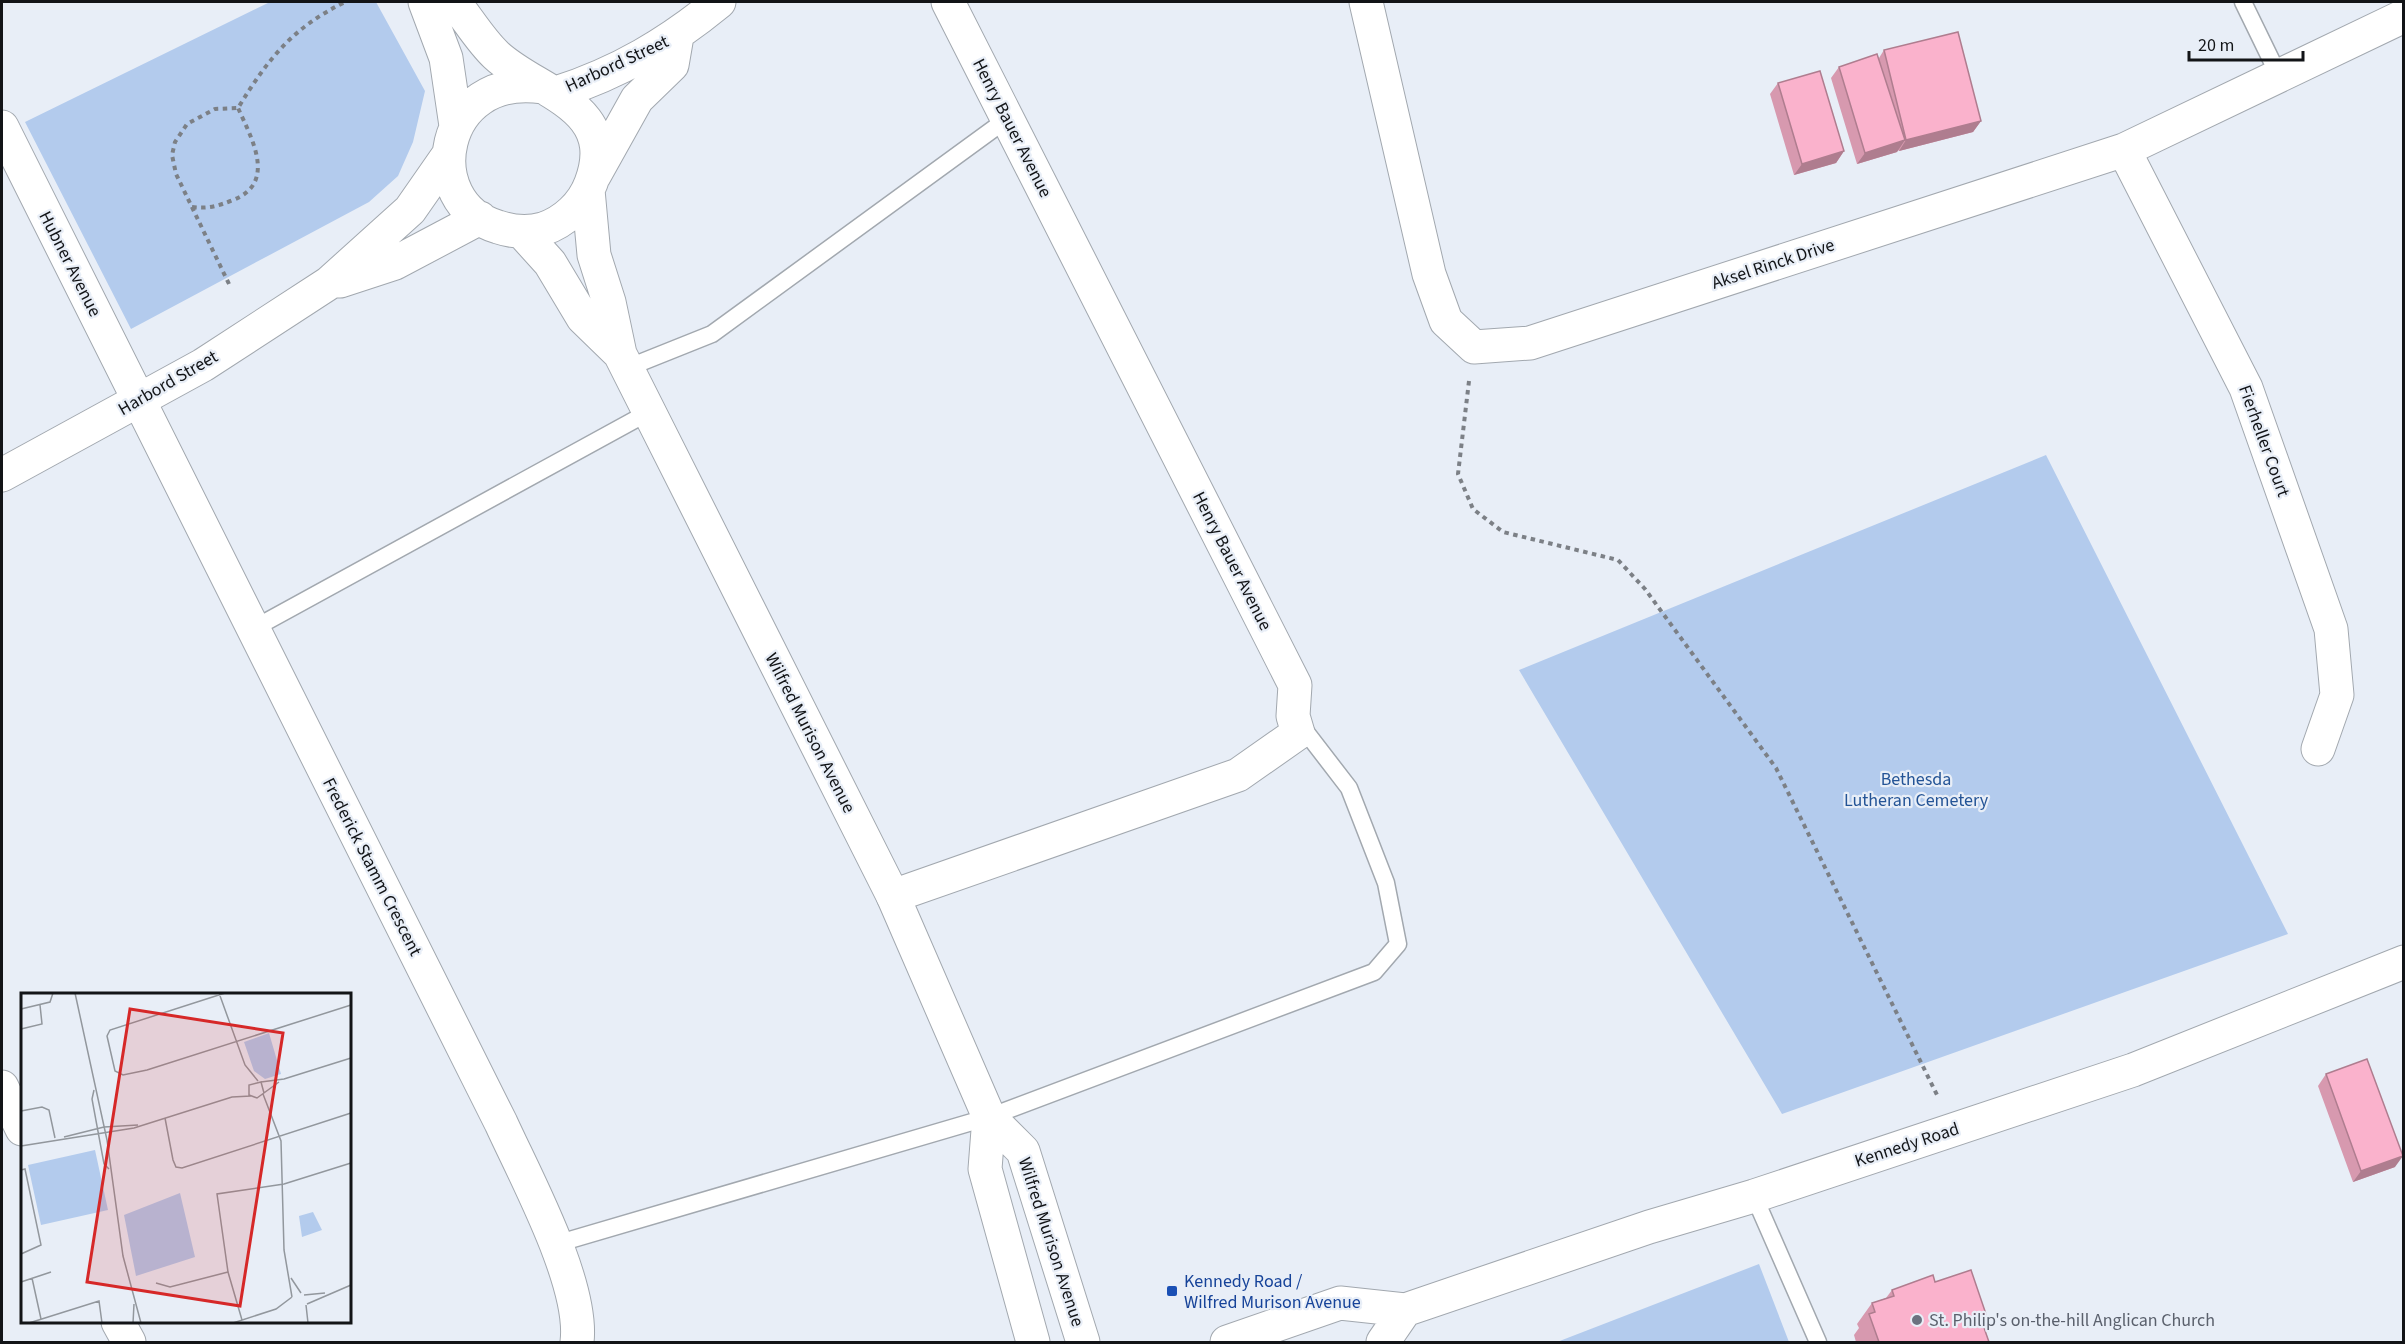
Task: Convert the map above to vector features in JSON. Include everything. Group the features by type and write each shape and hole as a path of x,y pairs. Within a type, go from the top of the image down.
{"street":[{"path":"425,2 446,58 452,140 449,169 459,197 480,218 493,226 522,232 542,229 561,220 577,207 590,184 596,159 593,138 585,120 572,104 496,55 454,2"},
{"name":"Harbord Street","path":"549,90 586,83 677,36 719,2"},
{"name":"Henry Bauer Avenue","path":"892,896 1238,775 1298,734 1293,716 1295,685 948,2"},
{"path":"1366,2 1429,274 1446,321 1474,347"},
{"name":"Aksel Rinck Drive","path":"1474,347 1530,343 2124,150 2403,16"},
{"name":"Harbord Street","path":"590,184 637,99 672,65 677,36"},
{"path":"452,140 467,109 483,96 501,87 522,84 549,90"},
{"name":"Hubner Avenue","path":"2,128 139,401"},
{"name":"Harbord Street","path":"2,475 203,365 329,283 410,210 452,140"},
{"name":"Fierheller Court","path":"2124,150 2246,388 2331,629 2337,695 2318,750"},
{"name":"Wilfred Murison Avenue","path":"590,184 594,255 624,361 892,896 989,1117 1023,1151 1083,1342"},
{"name":"Harbord Street","path":"329,283 363,275 395,263 480,218"},
{"name":"Wilfred Murison Avenue","path":"522,232 550,263 583,318 624,361"},
{"name":"Frederick Stamm Crescent","path":"139,401 251,630 501,1123 556,1244 577,1314 577,1342"},
{"name":"Kennedy Road","path":"1227,1342 1340,1303 1405,1310 1649,1227 1754,1196 2133,1070 2403,962"},
{"path":"2,1087 21,1127"},
{"name":"Wilfred Murison Avenue","path":"989,1117 985,1169 1033,1342"},
{"path":"1383,1342 1405,1310"},
{"path":"119,1323 129,1342"}],"lane":[{"path":"2243,2 2279,76"},
{"path":"624,361 712,334 1007,119"},
{"path":"251,630 650,412"},
{"path":"556,1244 989,1117 1374,972 1398,944 1386,883 1349,788 1293,716"},
{"path":"1754,1196 1818,1342"}],"path":[{"path":"238,108 262,68 286,42 310,21 345,2"},
{"path":"229,284 176,174 172,155 175,142 187,124 214,109 238,108"},
{"path":"191,207 209,209 245,195 258,177 258,154 238,108"},
{"path":"1474,347 1458,474 1473,509 1503,532 1618,560 1645,589 1776,768 1953,1130"}],"green space":[{"path":"270,2 376,2 425,91 413,142 398,176 369,202 131,329 25,122"},
{"name":"Bethesda Lutheran Cemetery","path":"2046,455 2288,934 1782,1114 1519,670"},
{"path":"1759,1264 1789,1342 1557,1342"}],"building":[{"path":"1958,32 1981,121 1906,140 1884,50"},
{"path":"1877,54 1905,140 1865,153 1839,67"},
{"path":"1820,71 1844,151 1802,164 1778,83"},
{"path":"2367,1059 2403,1156 2361,1171 2326,1074"},
{"path":"1971,1270 1988,1320 1982,1322 1989,1342 1879,1342 1869,1314 1875,1312 1872,1303 1894,1296 1892,1290 1933,1275 1935,1282"}],"place":[{"name":"Kennedy Road / Wilfred Murison Avenue","path":"1172,1291"},
{"name":"St. Philip's on-the-hill Anglican Church","path":"1917,1320"}]}
